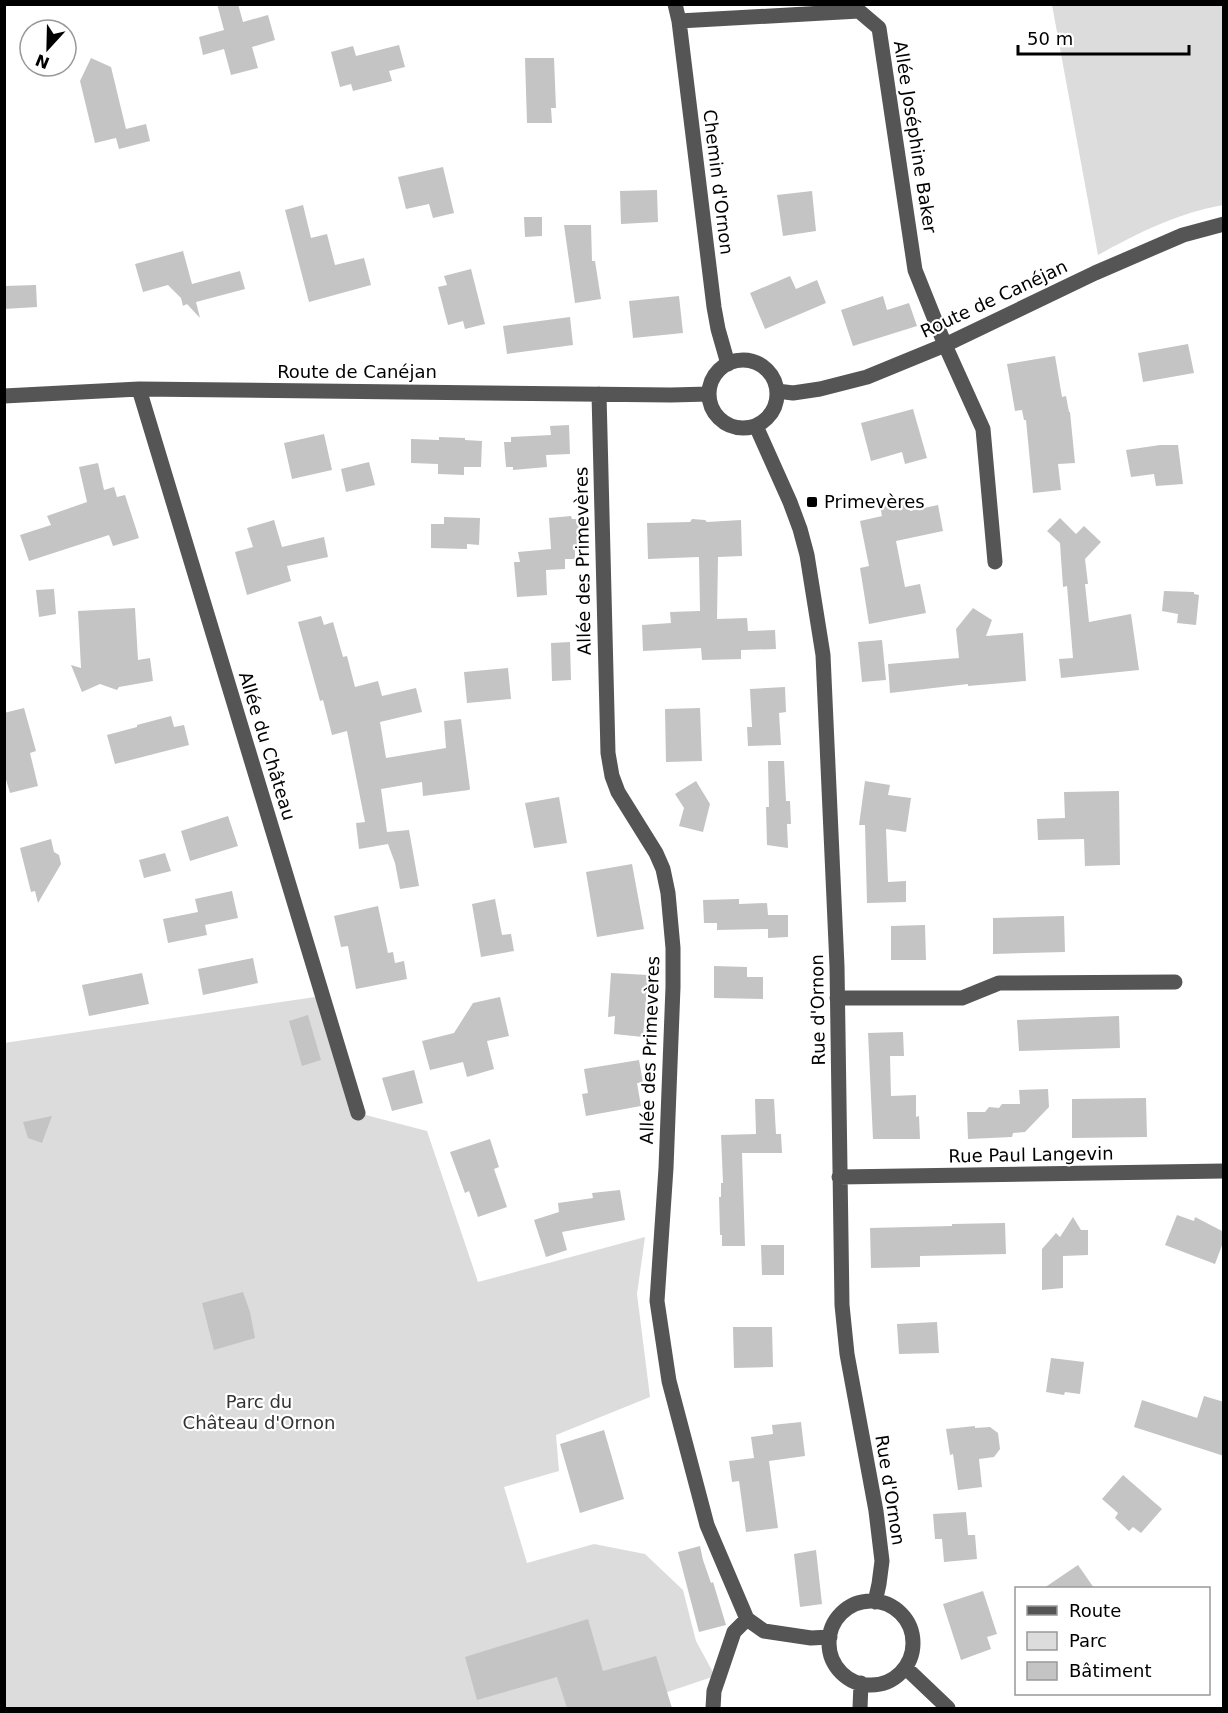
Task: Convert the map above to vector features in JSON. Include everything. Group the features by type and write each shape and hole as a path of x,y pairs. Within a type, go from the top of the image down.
{"street":[{"name":"Chemin d'Ornon","path":"675,4 714,307 728,364"},
{"name":"Allée Joséphine Baker","path":"679,21 860,11 879,28 915,270 945,345 983,429 995,562"},
{"name":"Route de Canéjan","path":"777,391 793,393 820,389 867,376 945,345 1095,273 1183,235 1224,224"},
{"path":"738,361 759,364 774,380 777,391 777,400 770,415 756,426 745,428 734,427 716,415 709,394 710,385 720,369 738,361"},
{"name":"Route de Canéjan","path":"4,396 139,389 709,394"},
{"name":"Allée du Château","path":"139,389 358,1113"},
{"name":"Allée des Primevères","path":"599,394 608,753 612,776 618,792 656,853 663,869 668,892 673,948 666,1168 657,1301 669,1381 707,1525 747,1619"},
{"name":"Rue d'Ornon","path":"756,426 800,529 807,555 822,644 837,998 842,1305 847,1354 876,1511 882,1561 875,1602"},
{"path":"837,998 962,998 999,983 1175,982"},
{"name":"Rue Paul Langevin","path":"839,1177 1224,1171"},
{"path":"864,1602 875,1602 887,1604 898,1611 912,1631 913,1644 906,1668 897,1677 873,1685 849,1679 840,1671 833,1661 830,1637 832,1627 845,1610 864,1602"},
{"path":"713,1708 714,1691 734,1632 747,1619 764,1631 811,1638 830,1637"},
{"path":"906,1668 948,1708"},
{"path":"860,1708 861,1683"}],"green space":[{"path":"1052,5 1223,5 1223,205 1190,213 1159,225 1098,255"},
{"name":"Parc du Château d'Ornon","path":"322,996 358,1113 427,1131 478,1282 645,1237 637,1294 650,1397 556,1435 559,1471 504,1487 527,1563 594,1544 645,1554 683,1590 696,1641 715,1676 620,1708 5,1708 4,1043"}],"building":[{"path":"217,4 238,4 243,22 268,15 275,40 252,47 258,68 231,75 224,49 203,55 199,37 224,30"},
{"path":"399,45 405,67 389,71 392,81 353,91 351,84 340,87 331,52 353,46 356,56"},
{"path":"91,58 111,67 126,129 146,124 150,141 119,149 116,138 95,143 80,81"},
{"path":"525,58 554,58 556,108 551,108 552,123 527,123"},
{"path":"443,167 454,213 433,218 429,204 406,209 398,177"},
{"path":"657,190 658,222 621,224 620,191"},
{"path":"812,191 816,231 783,236 777,195"},
{"path":"303,205 311,238 327,234 335,265 364,258 371,285 309,302 285,210"},
{"path":"524,217 542,217 542,236 525,237"},
{"path":"564,225 591,225 592,261 595,261 601,299 575,303"},
{"path":"183,251 192,284 240,271 245,289 196,302 200,318 187,304 183,306 181,298 168,285 143,292 135,264"},
{"path":"471,269 485,324 465,329 463,321 448,325 438,287 447,285 444,276"},
{"path":"790,276 796,289 817,280 826,303 765,329 750,293"},
{"path":"36,285 37,307 4,309 4,286"},
{"path":"679,296 683,333 633,338 629,301"},
{"path":"883,296 887,310 909,303 917,326 853,346 841,310"},
{"path":"570,317 573,345 507,354 503,326"},
{"path":"1188,344 1194,373 1143,382 1138,353"},
{"path":"1055,356 1062,397 1066,396 1070,412 1075,463 1058,464 1061,490 1033,493 1026,420 1024,420 1022,410 1015,411 1007,364"},
{"path":"913,409 927,458 905,464 902,452 871,461 861,423"},
{"path":"569,425 570,454 546,455 547,467 513,470 513,467 506,467 504,442 511,442 511,437 551,435 550,426"},
{"path":"324,434 332,470 292,479 284,443"},
{"path":"439,437 482,441 481,467 464,467 464,475 438,474 438,464 411,463 411,439 439,440"},
{"path":"1178,445 1183,484 1156,486 1154,474 1131,477 1126,450"},
{"path":"369,462 375,485 346,492 341,469"},
{"path":"98,463 104,490 114,487 117,497 125,495 139,538 113,546 109,535 29,561 20,535 51,525 47,516 87,502 79,467"},
{"path":"908,501 910,511 938,505 943,531 896,541 905,587 920,584 926,613 869,624 860,568 869,566 860,521 882,516 880,506"},
{"path":"571,516 572,519 582,519 584,543 575,549 575,559 565,559 565,569 546,570 547,595 517,597 514,562 520,562 518,552 551,549 549,518"},
{"path":"444,517 480,518 479,545 467,544 467,549 431,548 431,524 444,524"},
{"path":"1060,518 1076,534 1084,526 1101,542 1085,559 1089,622 1131,614 1139,670 1061,678 1059,659 1073,658 1067,586 1063,587 1060,543 1047,531"},
{"path":"692,519 707,522 741,520 742,556 718,557 717,619 747,618 748,631 775,630 776,649 741,650 741,659 702,660 701,648 643,651 642,625 671,623 670,612 700,611 699,557 648,559 647,523 690,522"},
{"path":"274,520 282,547 324,537 328,557 287,566 291,581 247,595 235,552 253,547 247,528"},
{"path":"54,589 56,614 39,617 36,590"},
{"path":"1164,591 1194,592 1199,595 1196,625 1177,623 1178,614 1162,611"},
{"path":"135,608 138,660 150,658 153,681 119,687 117,690 100,684 82,692 71,665 81,668 78,611"},
{"path":"973,608 992,620 986,636 1023,633 1026,681 968,686 968,684 890,693 888,664 959,658 956,629"},
{"path":"321,616 324,625 333,622 343,657 347,656 355,687 378,681 382,696 416,688 422,712 380,722 386,758 446,748 444,721 461,719 469,790 423,796 422,782 381,789 387,832 409,830 419,886 400,889 395,863 388,844 359,849 356,823 365,822 347,731 332,735 298,622"},
{"path":"882,640 886,680 862,682 858,642"},
{"path":"570,642 571,680 552,681 551,643"},
{"path":"508,668 511,699 467,703 464,672"},
{"path":"785,687 786,712 779,713 781,745 748,746 747,727 752,727 750,689"},
{"path":"24,708 36,751 30,753 38,786 10,793 4,773 4,713"},
{"path":"700,708 702,761 666,762 665,709"},
{"path":"171,716 174,727 184,725 189,745 115,764 107,735"},
{"path":"768,761 784,761 786,801 790,801 791,824 787,824 788,848 767,845"},
{"path":"696,781 710,804 703,832 679,826 684,808 675,794"},
{"path":"865,781 890,785 888,795 911,798 906,832 886,829 888,882 906,881 906,902 867,903 865,825 859,825"},
{"path":"1119,791 1120,865 1085,866 1084,839 1038,840 1037,819 1065,818 1064,792"},
{"path":"559,797 567,843 534,848 525,803"},
{"path":"228,816 238,846 190,861 181,831"},
{"path":"51,839 54,852 59,855 61,864 38,903 35,891 31,892 20,848"},
{"path":"165,853 171,871 144,878 139,860"},
{"path":"632,864 644,929 597,937 586,872"},
{"path":"232,891 238,918 205,925 207,935 168,943 163,919 198,912 195,899"},
{"path":"495,899 502,935 511,934 514,951 481,957 472,904"},
{"path":"739,899 739,904 767,903 768,915 788,915 788,937 768,938 768,929 717,930 717,923 704,923 703,900"},
{"path":"378,906 388,953 393,952 395,963 404,961 407,979 356,989 348,946 341,947 334,916"},
{"path":"1064,916 1065,952 993,954 993,918"},
{"path":"925,925 926,960 891,960 891,926"},
{"path":"253,958 258,983 203,995 198,969"},
{"path":"714,966 747,967 747,977 763,977 763,999 714,998"},
{"path":"142,973 149,1004 89,1016 82,985"},
{"path":"611,973 648,975 643,1037 614,1034 615,1016 608,1017"},
{"path":"500,997 509,1036 487,1041 494,1069 467,1077 463,1062 430,1070 422,1041 454,1033 473,1003"},
{"path":"308,1015 321,1060 302,1066 289,1021"},
{"path":"1119,1016 1120,1048 1019,1051 1017,1020"},
{"path":"903,1032 904,1056 890,1056 891,1096 916,1095 916,1117 919,1116 920,1139 873,1139 868,1033"},
{"path":"639,1060 643,1083 637,1083 641,1106 586,1116 582,1094 588,1093 584,1069"},
{"path":"414,1070 423,1103 392,1111 382,1078"},
{"path":"1048,1089 1049,1107 1025,1132 1013,1133 1012,1137 968,1139 967,1112 985,1112 989,1107 999,1108 1002,1104 1020,1104 1019,1090"},
{"path":"1146,1098 1147,1137 1072,1138 1072,1099"},
{"path":"755,1099 774,1099 776,1134 781,1134 782,1153 742,1153 745,1246 722,1246 719,1197 721,1197 721,1183 723,1183 721,1135 756,1134"},
{"path":"52,1116 42,1143 28,1138 23,1122"},
{"path":"490,1139 499,1167 494,1169 507,1207 478,1217 469,1191 465,1193 450,1152"},
{"path":"620,1190 625,1220 562,1232 567,1250 546,1257 534,1220 559,1212 558,1203 593,1198 592,1193"},
{"path":"1177,1215 1194,1221 1195,1217 1224,1232 1224,1240 1215,1264 1165,1245"},
{"path":"1073,1217 1081,1230 1088,1230 1088,1255 1063,1256 1063,1288 1042,1290 1042,1249 1056,1233 1060,1237"},
{"path":"1005,1223 1006,1254 920,1256 920,1267 871,1268 870,1228"},
{"path":"761,1245 784,1245 784,1275 762,1275"},
{"path":"243,1292 255,1338 214,1350 202,1303"},
{"path":"937,1322 939,1353 899,1354 897,1324"},
{"path":"733,1327 772,1327 773,1367 734,1368"},
{"path":"1051,1358 1084,1362 1080,1394 1065,1392 1064,1395 1046,1392"},
{"path":"1204,1396 1224,1402 1224,1456 1134,1427 1142,1400 1197,1418"},
{"path":"801,1422 805,1456 769,1461 778,1528 746,1532 739,1481 732,1482 729,1461 754,1458 751,1437 773,1434 772,1425"},
{"path":"975,1426 975,1428 990,1427 998,1433 1000,1449 994,1457 979,1459 982,1487 958,1490 953,1454 950,1455 946,1429"},
{"path":"604,1430 624,1499 580,1513 560,1444"},
{"path":"1123,1475 1162,1509 1141,1533 1133,1527 1129,1531 1115,1518 1118,1513 1102,1499"},
{"path":"966,1512 968,1535 975,1535 977,1559 944,1562 942,1539 935,1539 933,1514"},
{"path":"700,1546 726,1625 699,1632 678,1552"},
{"path":"816,1550 822,1604 800,1607 794,1554"},
{"path":"1078,1565 1093,1587 1045,1587"},
{"path":"983,1591 997,1634 987,1637 991,1649 961,1660 943,1604"},
{"path":"588,1619 603,1671 656,1656 672,1708 567,1708 557,1677 477,1700 465,1657"}],"place":[{"name":"Primevères","path":"812,502"}]}
